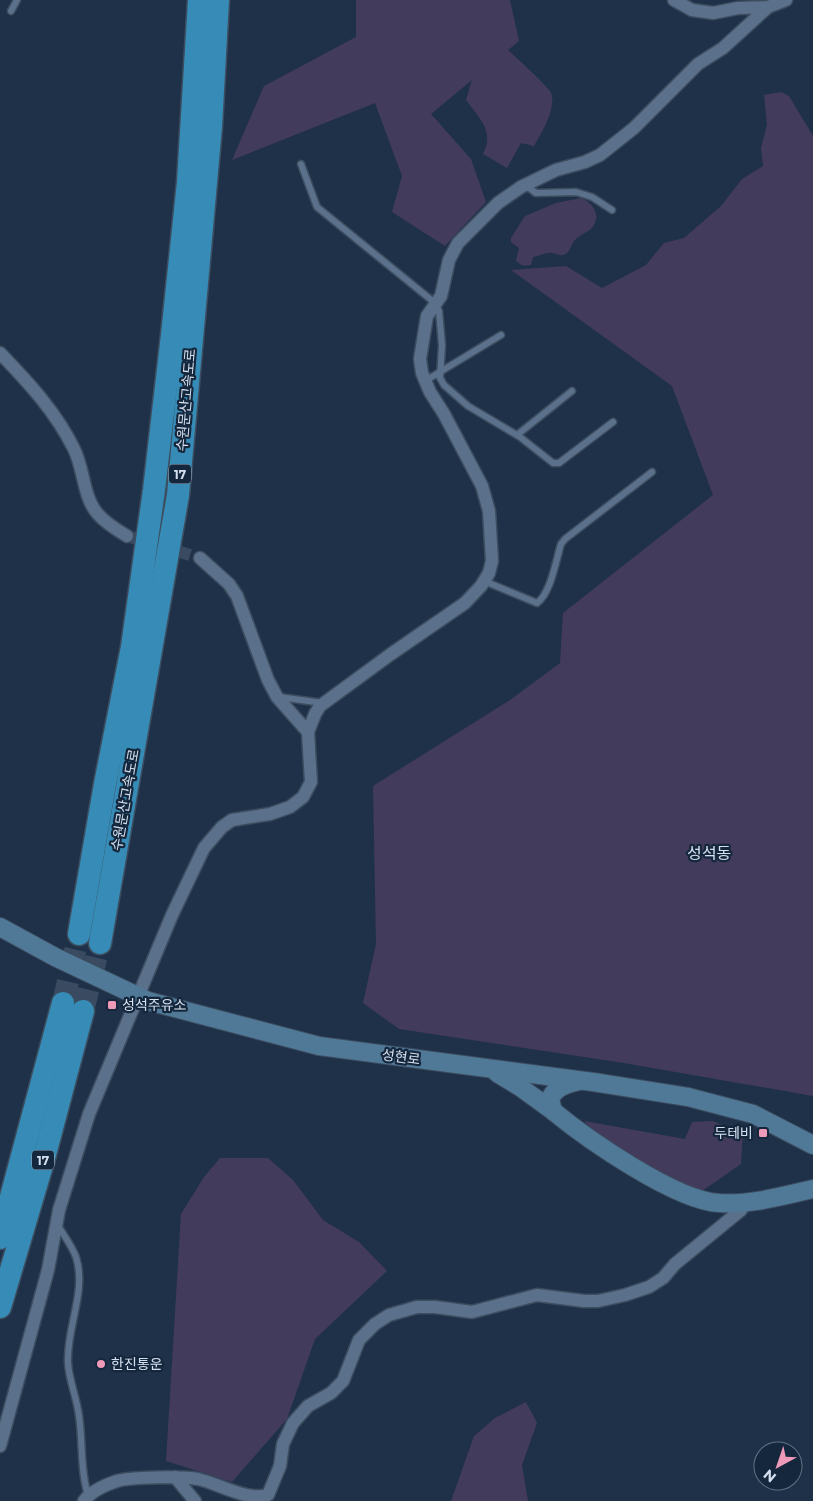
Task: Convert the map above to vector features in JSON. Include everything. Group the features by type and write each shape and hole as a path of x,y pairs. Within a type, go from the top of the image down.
{"highway":[{"name":"수원문산고속도로","path":"79,934 105,784 132,647 155,480 187,191 199,0"},
{"name":"수원문산고속도로","path":"100,944 178,495 211,126 218,0"},
{"name":"17","path":"0,1238 73,1007 43,1162 0,1307"}],"main road":[{"name":"성현로","path":"0,927 55,957 148,1001 319,1046 688,1097 753,1114 813,1146"},
{"path":"490,1069 520,1087 590,1139 637,1169 679,1191 705,1201 719,1204 745,1202 813,1189"},
{"path":"553,1111 550,1099 554,1092 566,1085 579,1081"}],"street":[{"path":"674,0 692,10 713,13 738,8 768,6 786,0"},
{"path":"0,1446 48,1270 59,1210 89,1114 172,914 204,848 222,827 232,820 270,814 290,807 303,797 311,782 308,732 314,714 324,703 465,603 484,581 488,573 492,561 489,511 482,486 444,414 430,392 425,381 420,359 426,316 441,296 449,260 458,243 498,203 525,185 556,170 585,162 600,155 634,128 698,64 723,48 768,6"},
{"path":"0,353 38,393 74,449 82,470 89,498 96,513 111,526 127,536"},
{"path":"200,558 229,584 237,596 268,680 276,696 308,732"},
{"path":"86,1498 118,1480 175,1478 198,1479 245,1495 261,1498 268,1495 280,1466 284,1444 293,1423 308,1406 343,1381 359,1340 375,1324 389,1315 417,1307 472,1312 537,1295 584,1302 625,1295 649,1287 664,1278 675,1264 741,1210 745,1202"},
{"path":"175,1478 195,1501"}],"lane":[{"path":"11,11 17,0"},
{"path":"301,164 317,207 439,310 442,345 440,378 455,396 516,435 553,463 559,462 613,422"},
{"path":"525,185 536,193 576,192 592,197 612,210"},
{"path":"425,381 501,336"},
{"path":"516,435 572,391"},
{"path":"484,581 537,603 542,600 547,591 561,544 565,539 652,472"},
{"path":"276,696 324,703"},
{"path":"57,1222 75,1255 79,1271 78,1295 70,1331 68,1364 79,1414 86,1498"}],"shaded area":[{"path":"356,0 510,0 519,41 508,50 550,91 552,101 550,114 534,146 521,143 507,168 483,154 487,138 484,125 466,100 472,80 431,114 471,159 486,202 445,246 392,212 402,176 375,103 232,160 264,86 356,37"},
{"path":"781,92 789,96 813,136 813,1096 624,1063 399,1029 363,1003 376,944 373,786 510,700 560,663 563,613 713,495 672,386 511,270 566,266 602,288 646,265 664,243 684,238 721,206 742,179 763,166 761,148 767,125 764,95"},
{"path":"581,198 593,207 596,220 591,229 573,242 566,254 550,253 533,257 531,265 522,265 516,260 519,248 511,242 511,238 525,216 556,203"},
{"path":"584,1121 685,1139 692,1122 713,1121 743,1134 741,1164 702,1191 641,1165 599,1135"},
{"path":"220,1158 268,1158 293,1180 323,1220 359,1242 387,1271 315,1339 287,1419 232,1482 166,1461 181,1214 204,1177"},
{"path":"526,1402 537,1423 522,1465 528,1501 451,1501 474,1436 495,1418"}],"tunnel":[{"path":"127,536 200,558"},
{"path":"63,1003 79,934"},
{"path":"83,1011 100,943"}],"place":[{"name":"성석주유소","path":"112,1005"},
{"name":"두테비","path":"763,1133"},
{"name":"한진통운","path":"101,1364"}],"district":[{"name":"성석동","path":"709,853"}]}
